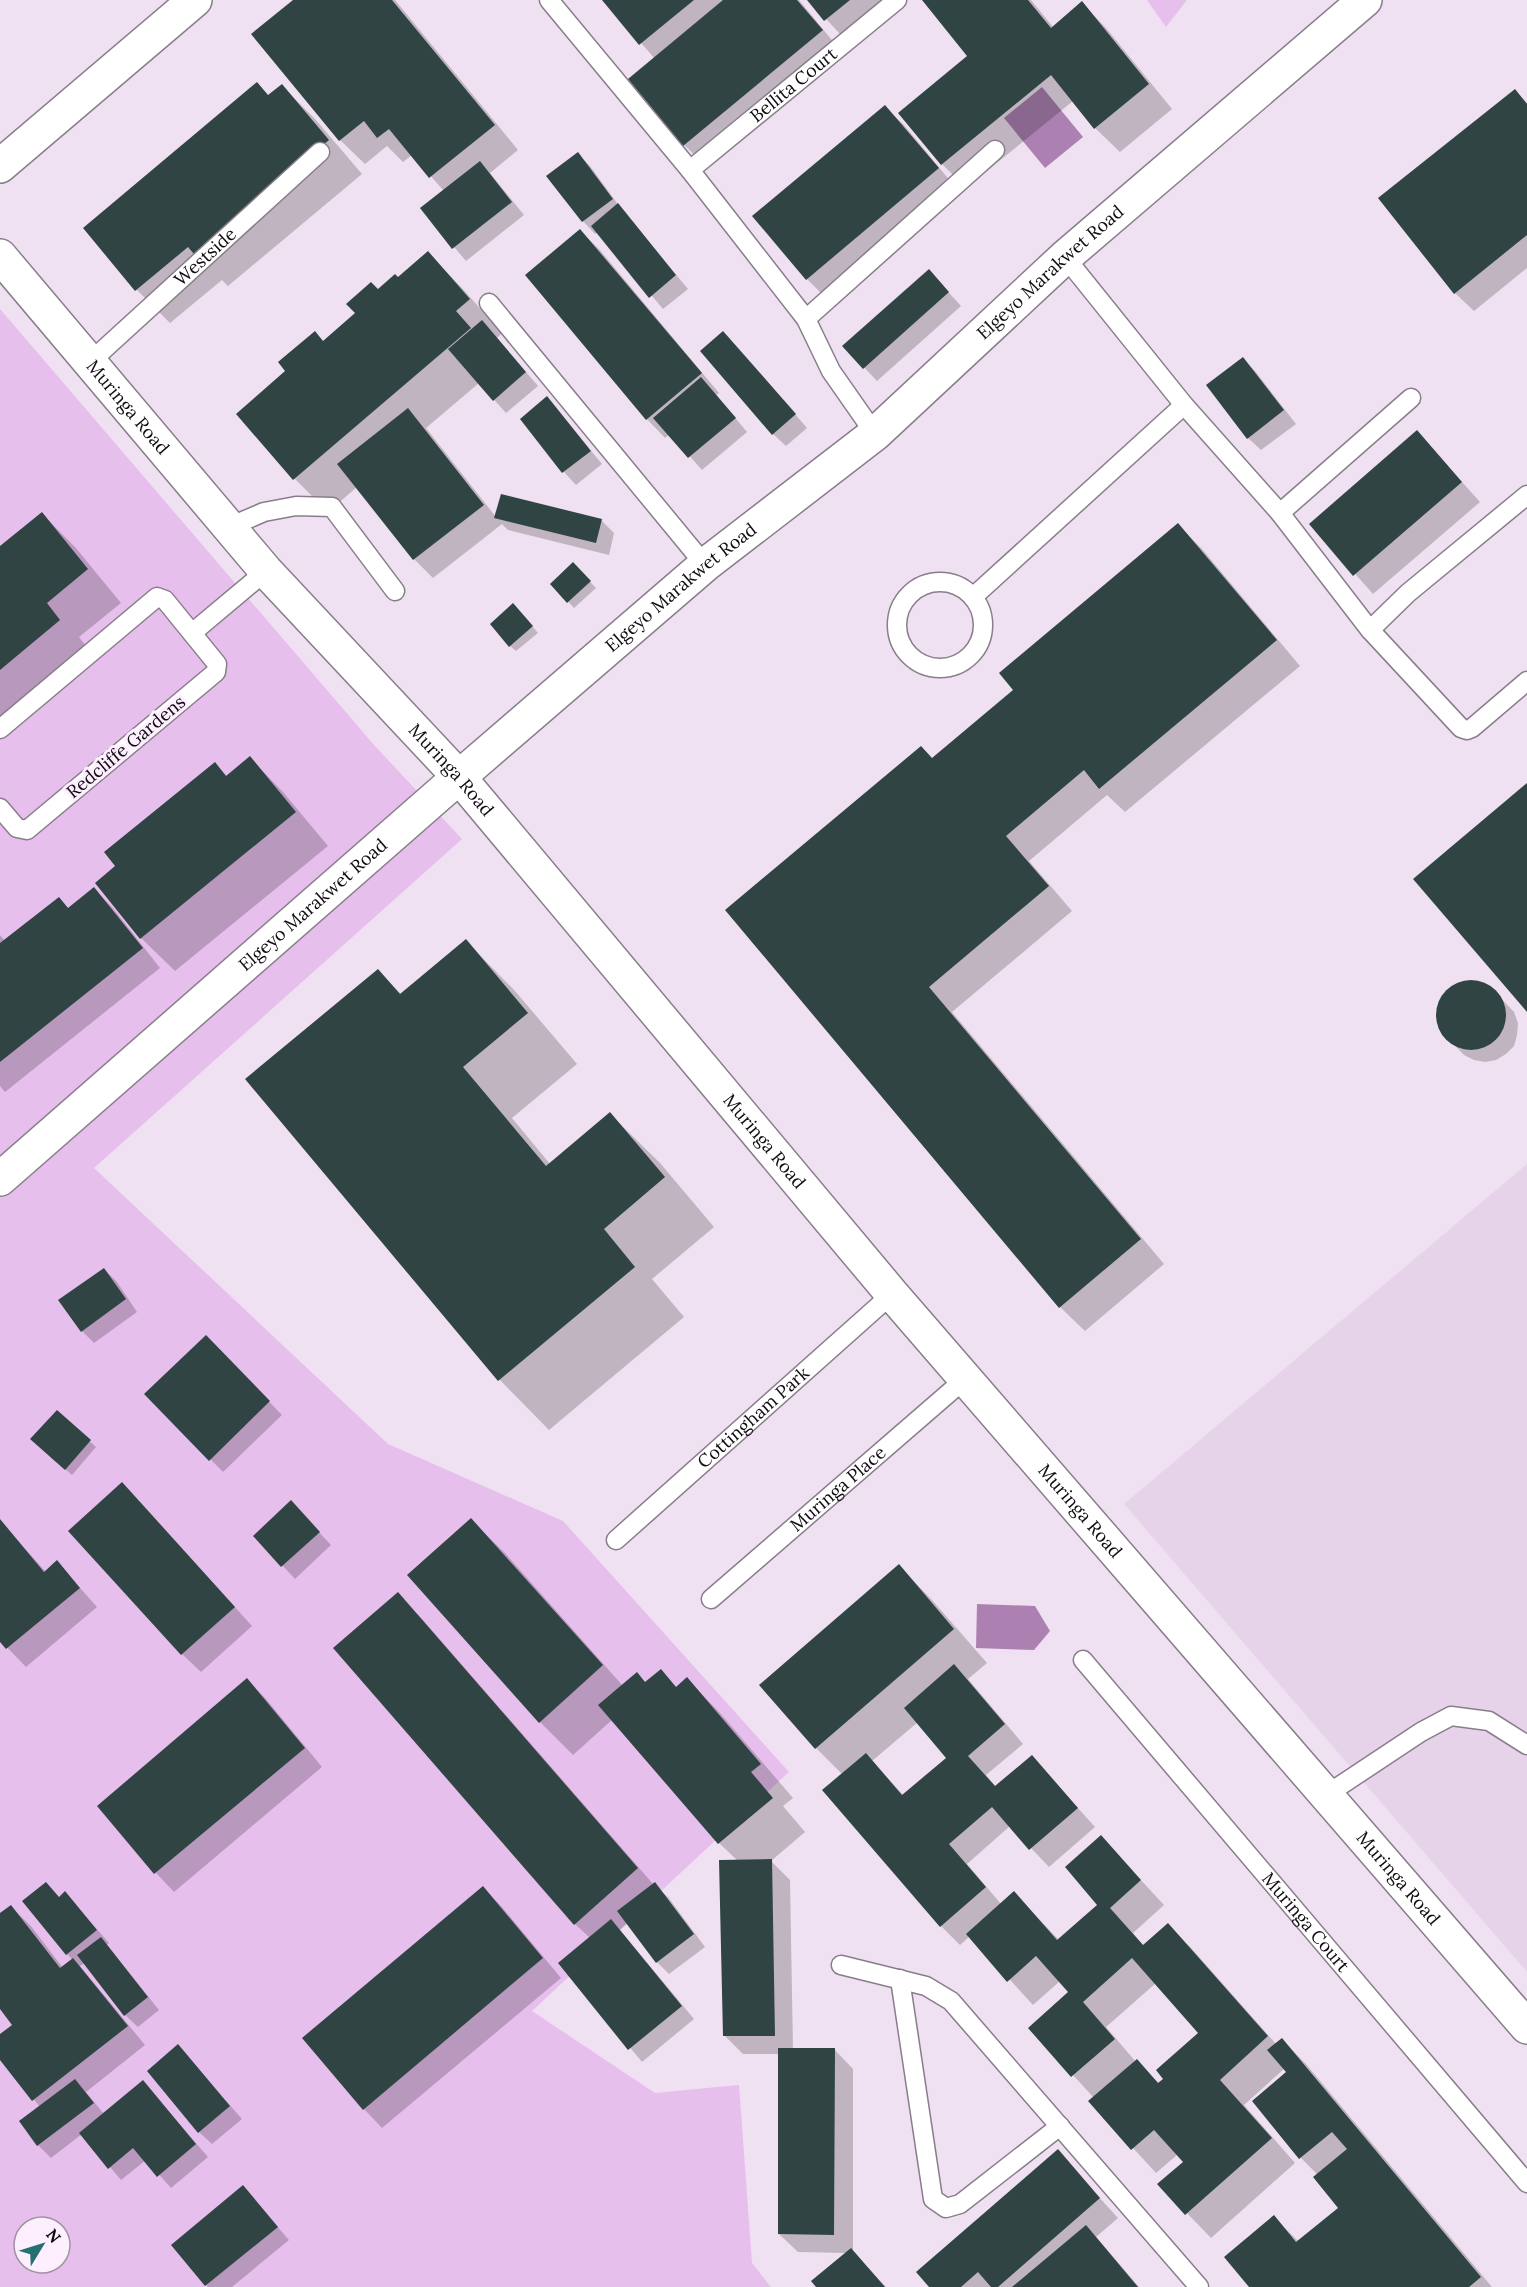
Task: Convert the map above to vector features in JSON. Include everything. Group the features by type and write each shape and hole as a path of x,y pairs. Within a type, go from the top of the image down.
{"street":[{"path":"0,166 195,0"},
{"name":"Elgeyo Marakwet Road","path":"0,1179 705,565 875,434 1065,257 1365,0"},
{"name":"Muringa Road","path":"0,256 266,571 459,777 892,1294 1527,2027"}],"lane":[{"path":"549,0 690,170 806,320 831,371 875,434"},
{"name":"Bellita Court","path":"690,170 897,0"},
{"path":"806,320 995,150"},
{"name":"Westside","path":"90,362 320,152"},
{"path":"1065,257 1184,405 1280,513 1370,630 1461,728 1467,730 1472,728 1527,681"},
{"path":"489,303 705,565"},
{"path":"1280,513 1411,398"},
{"path":"973,597 1184,405"},
{"path":"1370,630 1408,593 1527,495"},
{"path":"230,527 264,512 296,506 332,507 395,591"},
{"path":"192,633 266,571"},
{"path":"936,582 950,583 963,588 973,597 981,610 983,624 981,639 974,652 963,662 949,668 935,668 920,663 909,655 901,644 897,631 902,604 911,592 922,585 936,582"},
{"name":"Redcliffe Gardens","path":"0,729 157,597 165,600 217,664 216,672 27,830 17,828 0,808"},
{"name":"Cottingham Park","path":"616,1540 892,1294"},
{"name":"Muringa Place","path":"711,1599 965,1379"},
{"name":"Muringa Court","path":"1083,1660 1527,2183"},
{"path":"1326,1796 1420,1732 1451,1716 1489,1721 1527,1745"},
{"path":"841,1965 926,1986 951,2001 1199,2287"},
{"path":"900,1979 933,2199 946,2208 960,2204 1060,2126"}],"shaded area":[{"path":"1147,0 1187,0 1166,27"},
{"path":"1042,87 1083,137 1045,168 1004,118"},
{"path":"0,309 374,745 462,839 94,1168 388,1444 563,1521 789,1772 532,2011 655,2093 739,2085 752,2263 771,2287 0,2287"},
{"path":"1527,1164 1527,1972 1124,1504"},
{"path":"977,1604 1035,1606 1050,1631 1034,1650 976,1648"}],"building":[{"path":"293,0 392,0 495,125 429,178 389,129 377,138 364,121 339,141 251,34"},
{"path":"602,0 694,0 639,45"},
{"path":"723,0 797,0 823,30 683,146 628,79"},
{"path":"807,0 850,0 824,21"},
{"path":"922,0 1028,0 1051,28 1082,1 1149,84 1094,129 1051,75 941,165 898,113 967,56"},
{"path":"257,82 268,95 282,84 329,140 194,254 188,247 135,291 83,228"},
{"path":"1515,89 1527,104 1527,235 1454,294 1378,198"},
{"path":"885,105 939,168 806,280 752,216"},
{"path":"578,152 613,199 582,222 546,176"},
{"path":"480,161 512,202 452,249 420,208"},
{"path":"618,203 676,275 649,298 591,226"},
{"path":"580,229 702,373 646,420 525,275"},
{"path":"428,251 470,299 456,311 471,328 293,480 236,414 285,371 278,362 315,331 323,341 355,313 346,304 371,282 378,289 395,274 398,277"},
{"path":"929,269 949,292 863,369 842,346"},
{"path":"482,320 526,372 493,401 448,349"},
{"path":"723,331 796,414 772,435 700,351"},
{"path":"1243,357 1284,410 1247,439 1206,385"},
{"path":"701,377 736,418 688,458 653,418"},
{"path":"547,396 591,451 562,473 520,419"},
{"path":"408,408 484,505 413,560 337,464"},
{"path":"1417,430 1462,482 1353,576 1309,524"},
{"path":"501,494 602,519 596,543 494,518"},
{"path":"42,512 88,569 47,603 60,620 0,670 0,546"},
{"path":"1178,523 1277,640 1099,789 1084,770 1006,836 1049,886 929,987 1141,1239 1059,1308 725,910 921,746 932,758 1013,690 999,673"},
{"path":"573,562 591,581 567,603 550,584"},
{"path":"513,603 533,626 509,647 490,624"},
{"path":"250,756 296,812 140,939 95,883 115,866 104,852 215,762 226,776"},
{"path":"1527,783 1527,1012 1413,879"},
{"path":"94,887 143,948 0,1062 0,943 59,897 68,908"},
{"path":"466,939 528,1013 463,1067 546,1166 610,1112 665,1177 604,1229 635,1267 498,1381 245,1079 378,969 400,994"},
{"path":"1471,980 1484,983 1496,990 1503,1002 1506,1015 1503,1028 1496,1040 1484,1047 1471,1050 1458,1047 1446,1040 1439,1028 1436,1015 1439,1002 1446,990 1458,983"},
{"path":"104,1268 126,1299 81,1332 58,1300"},
{"path":"206,1335 270,1401 209,1461 144,1394"},
{"path":"57,1410 91,1440 65,1470 30,1439"},
{"path":"122,1482 235,1607 181,1655 68,1531"},
{"path":"291,1500 320,1532 281,1567 253,1536"},
{"path":"471,1518 603,1665 539,1723 407,1575"},
{"path":"0,1519 44,1572 57,1560 80,1588 6,1649 0,1642"},
{"path":"899,1564 954,1629 815,1749 759,1685"},
{"path":"398,1592 638,1868 574,1925 333,1648"},
{"path":"954,1664 1005,1724 968,1756 995,1786 1032,1755 1078,1808 1029,1850 992,1807 949,1844 986,1887 940,1927 822,1790 866,1753 902,1795 946,1758 904,1708"},
{"path":"661,1669 676,1687 687,1677 761,1764 751,1772 773,1798 718,1844 598,1705 637,1672 645,1682"},
{"path":"247,1678 305,1748 154,1874 97,1806"},
{"path":"1101,1835 1141,1880 1110,1908 1143,1945 1168,1923 1268,2036 1220,2080 1272,2138 1185,2215 1157,2184 1183,2162 1154,2130 1131,2150 1088,2101 1137,2059 1158,2083 1163,2079 1156,2070 1198,2033 1132,1958 1083,2002 1115,2039 1071,2077 1028,2028 1068,1992 1036,1956 1007,1982 966,1934 1014,1891 1057,1940 1097,1905 1065,1867"},
{"path":"772,1859 775,2036 723,2036 719,1860"},
{"path":"46,1882 59,1897 65,1891 97,1930 66,1955 22,1901"},
{"path":"655,1882 694,1934 656,1963 617,1911"},
{"path":"483,1886 543,1958 363,2110 302,2038"},
{"path":"11,1905 60,1968 73,1958 128,2026 32,2101 0,2060 0,2034 12,2025 0,2009 0,1913"},
{"path":"611,1919 682,2006 628,2050 558,1963"},
{"path":"101,1937 148,1997 124,2016 77,1955"},
{"path":"1282,2038 1481,2277 1469,2287 1249,2287 1224,2257 1274,2215 1296,2242 1338,2208 1313,2177 1347,2149 1332,2132 1299,2159 1252,2101 1286,2072 1267,2050"},
{"path":"178,2044 230,2106 198,2133 147,2071"},
{"path":"778,2048 835,2048 834,2235 778,2234"},
{"path":"75,2079 94,2103 37,2146 19,2121"},
{"path":"143,2080 196,2144 157,2177 133,2148 108,2169 79,2133"},
{"path":"1058,2149 1100,2198 998,2287 991,2287 978,2272 961,2287 929,2287 916,2272"},
{"path":"243,2185 278,2227 205,2286 171,2245"},
{"path":"1086,2225 1138,2287 1012,2287"},
{"path":"851,2248 885,2287 816,2287 811,2281"}]}
